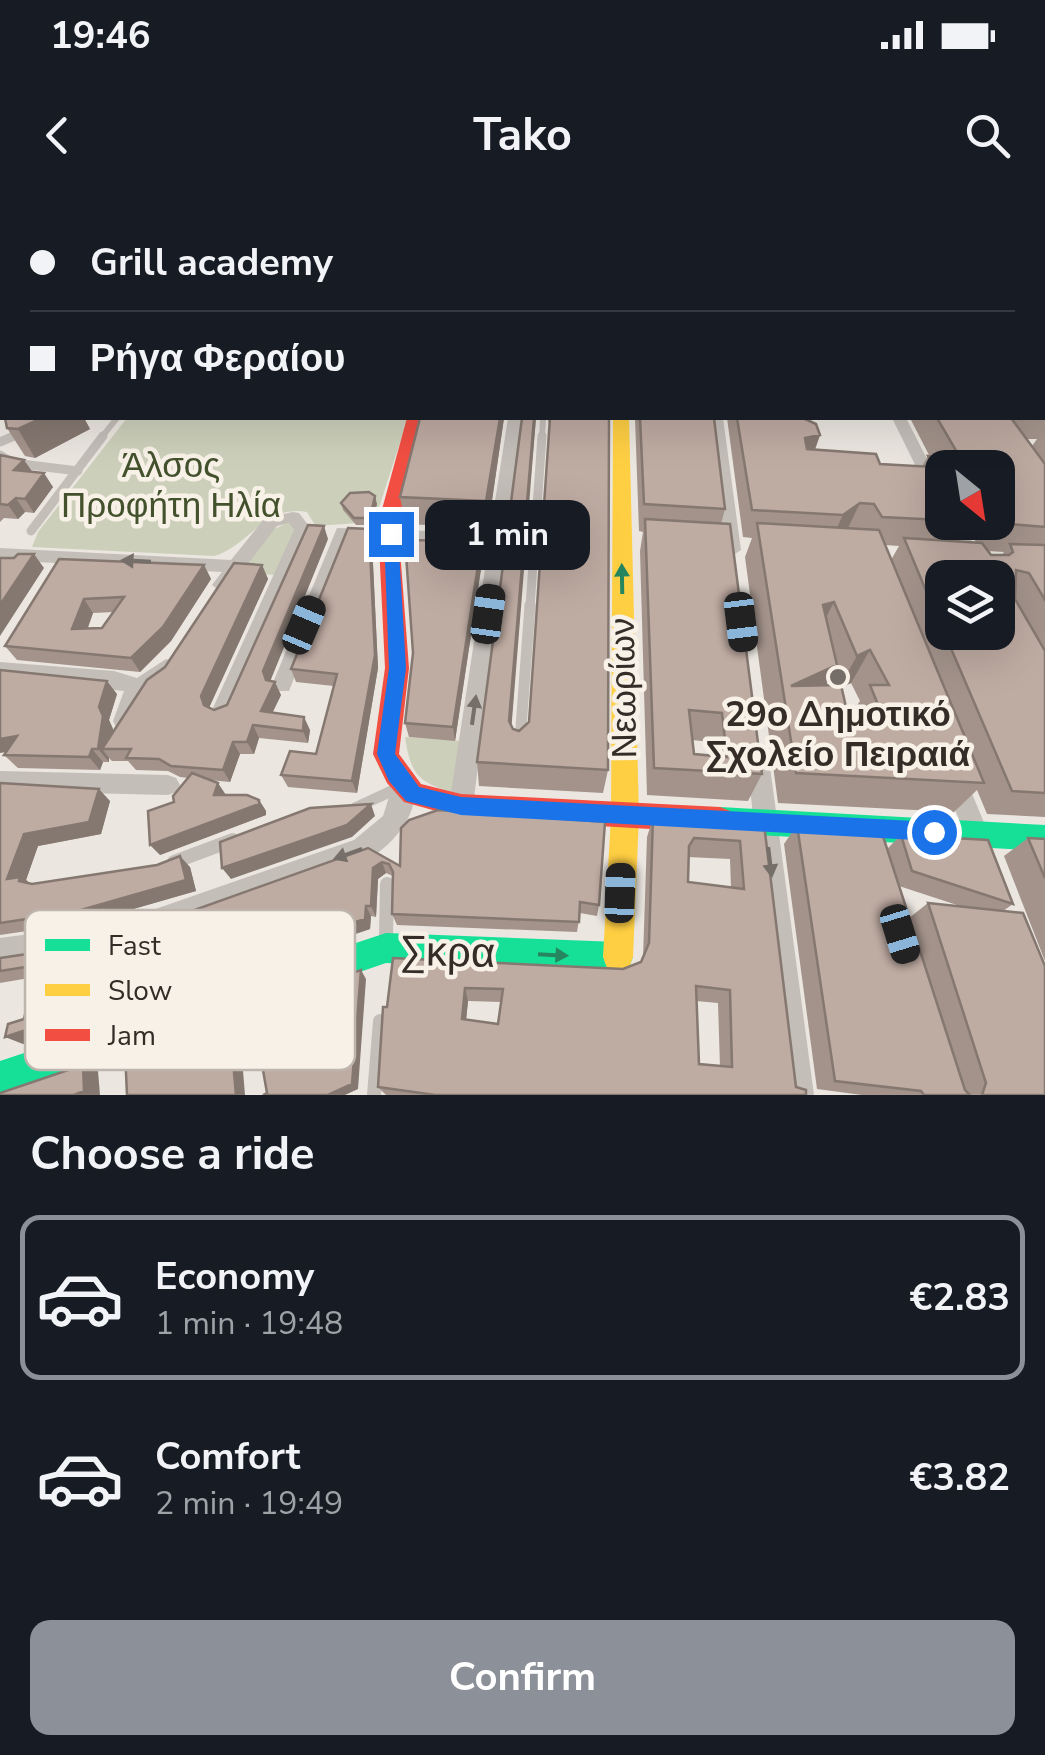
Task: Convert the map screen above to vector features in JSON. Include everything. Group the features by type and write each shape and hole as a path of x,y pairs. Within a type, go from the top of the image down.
{"street":[{"path":"414,420 390,506 398,668 386,754 403,784 426,801 625,816 765,821 871,836 976,834 1045,838"},
{"path":"461,806 515,420"},
{"name":"Νεωρίων","path":"618,958 632,541 622,420"},
{"path":"716,420 734,552"},
{"path":"900,420 925,480"},
{"path":"214,596 233,566 271,522 293,517 303,530 223,710"},
{"path":"282,685 343,532 499,538"},
{"path":"0,554 59,567 233,566"},
{"path":"124,722 138,686 163,672 176,655"},
{"path":"0,670 114,679 138,686"},
{"path":"755,732 799,1095"},
{"path":"948,760 990,868"},
{"path":"0,781 168,785"},
{"path":"189,910 360,850 392,829 400,810 403,784"},
{"name":"Σκρα","path":"355,958 386,948 618,958"},
{"path":"0,952 25,949"},
{"name":"Σκρα","path":"0,1078 25,1069"}],"lane":[{"path":"31,531 116,420"},
{"path":"520,746 543,420"},
{"path":"0,442 29,430"},
{"path":"0,455 13,464 78,471"},
{"path":"333,810 372,802 403,784"},
{"path":"154,868 242,836"},
{"path":"386,948 387,884"},
{"path":"374,1095 380,1021"}],"green space":[{"name":"Άλσος Προφήτη Ηλία","path":"125,420 407,420 374,523 315,525 307,512 292,511 268,520 214,556 32,547 38,532"},
{"path":"289,522 297,524 277,575 237,573 272,530"},
{"path":"405,737 462,741 454,793 418,775"}],"building":[{"path":"5,420 38,420 18,429 7,428"},
{"path":"419,420 500,420 486,501 400,497"},
{"path":"522,420 534,420 527,503 511,502"},
{"path":"550,420 609,420 608,770 477,762 509,520 526,518 509,721 519,731 529,722"},
{"path":"640,420 714,420 725,509 644,504"},
{"path":"737,420 807,420 816,424 820,435 805,438 807,449 876,454 880,464 925,467 925,519 882,517 874,504 860,503 843,515 752,510"},
{"path":"938,420 1012,420 1045,464 1045,527 1015,524 1015,450 956,450"},
{"path":"0,455 24,460 14,470 44,473 25,499 16,498 8,505 0,504"},
{"path":"369,492 375,496 370,518 354,518 341,503 350,493"},
{"path":"645,519 730,524 762,774 654,768","holes":["689,710 722,713 727,757 694,754"]},
{"path":"757,523 879,530 925,641 925,650 929,650 984,783 796,773","holes":["834,602 857,656 870,650 889,685 870,685 885,722 849,720 841,685 791,686 837,665 823,605"]},
{"path":"308,525 324,526 263,671 266,680 275,682 261,711 304,717 303,731 253,725 247,742 233,742 223,770 171,766 159,759 126,758 131,749 102,749 147,680 165,667 234,563 262,565 201,696 204,705 214,710 227,705"},
{"path":"348,528 369,529 375,655 352,781 281,775 290,751 316,754 337,674 291,669"},
{"path":"483,533 453,727 405,723 413,653 405,540 461,541 462,535"},
{"path":"904,538 982,543 991,555 1009,555 1013,552 1010,544 1045,545 1045,600 1029,573 1016,570 1015,599 1015,560 925,560 925,588"},
{"path":"18,554 34,554 0,605 0,558 14,558"},
{"path":"59,559 204,565 163,627 131,658 5,646","holes":["124,597 102,628 72,629 84,599"]},
{"path":"1015,599 1045,651 1045,793 1012,791 952,650 1015,650"},
{"path":"0,670 107,681 99,707 103,716 98,749 92,749 89,757 4,755 17,736 0,739"},
{"path":"192,773 218,783 214,795 247,795 259,800 259,804 150,845 148,811 174,802 173,796"},
{"path":"0,783 99,789 89,822 24,834 7,879 20,877 19,881 32,884 157,865 180,856 186,880 81,910 25,910 25,919 0,923"},
{"path":"371,804 347,825 222,868 220,842 310,808"},
{"path":"438,810 605,822 599,905 580,902 579,922 392,914 393,872 389,864 382,862 373,868 371,906 366,906 365,919 355,922 355,910 195,910 368,848 400,866 401,828 409,820"},
{"path":"653,818 764,824 796,1087 806,1090 806,1095 435,1095 378,1087 383,1007 387,1007 393,958 623,969 641,962 649,943","holes":["694,838 740,841 744,889 688,882 689,846","696,986 730,990 732,1067 699,1064","465,988 503,989 498,1024 462,1019"]},
{"path":"797,825 881,830 965,1090 970,1095 924,1095 921,1091 835,1081"},
{"path":"901,835 988,840 1013,904 912,871"},
{"path":"1028,838 1045,839 1045,878"},
{"path":"928,903 1023,913 1045,966 1045,1095 982,1095 986,1083"},
{"path":"25,954 25,967 0,971 0,958"},
{"path":"361,970 355,1046 355,972"},
{"path":"25,1014 25,1030 5,1037 8,1024 24,1019"},
{"path":"68,1070 83,1070 84,1091 74,1095 0,1093"},
{"path":"126,1070 234,1070 236,1095 127,1095"},
{"path":"263,1070 353,1070 352,1084 328,1095 263,1095 267,1093"}],"traffic: fast":[{"path":"720,820 1045,838"},
{"path":"355,958 386,948 618,957"},
{"path":"0,1078 25,1070"}],"traffic: slow":[{"path":"618,957 625,816 621,420"}],"traffic: jam":[{"path":"414,420 388,524 397,668 386,754 396,775 413,794 461,806 720,820"}],"place":[{"name":"29ο Δημοτικό Σχολείο Πειραιά","path":"838,677"}],"route":[{"path":"391,534 398,668 386,754 396,775 413,794 443,805 934,832"}]}
